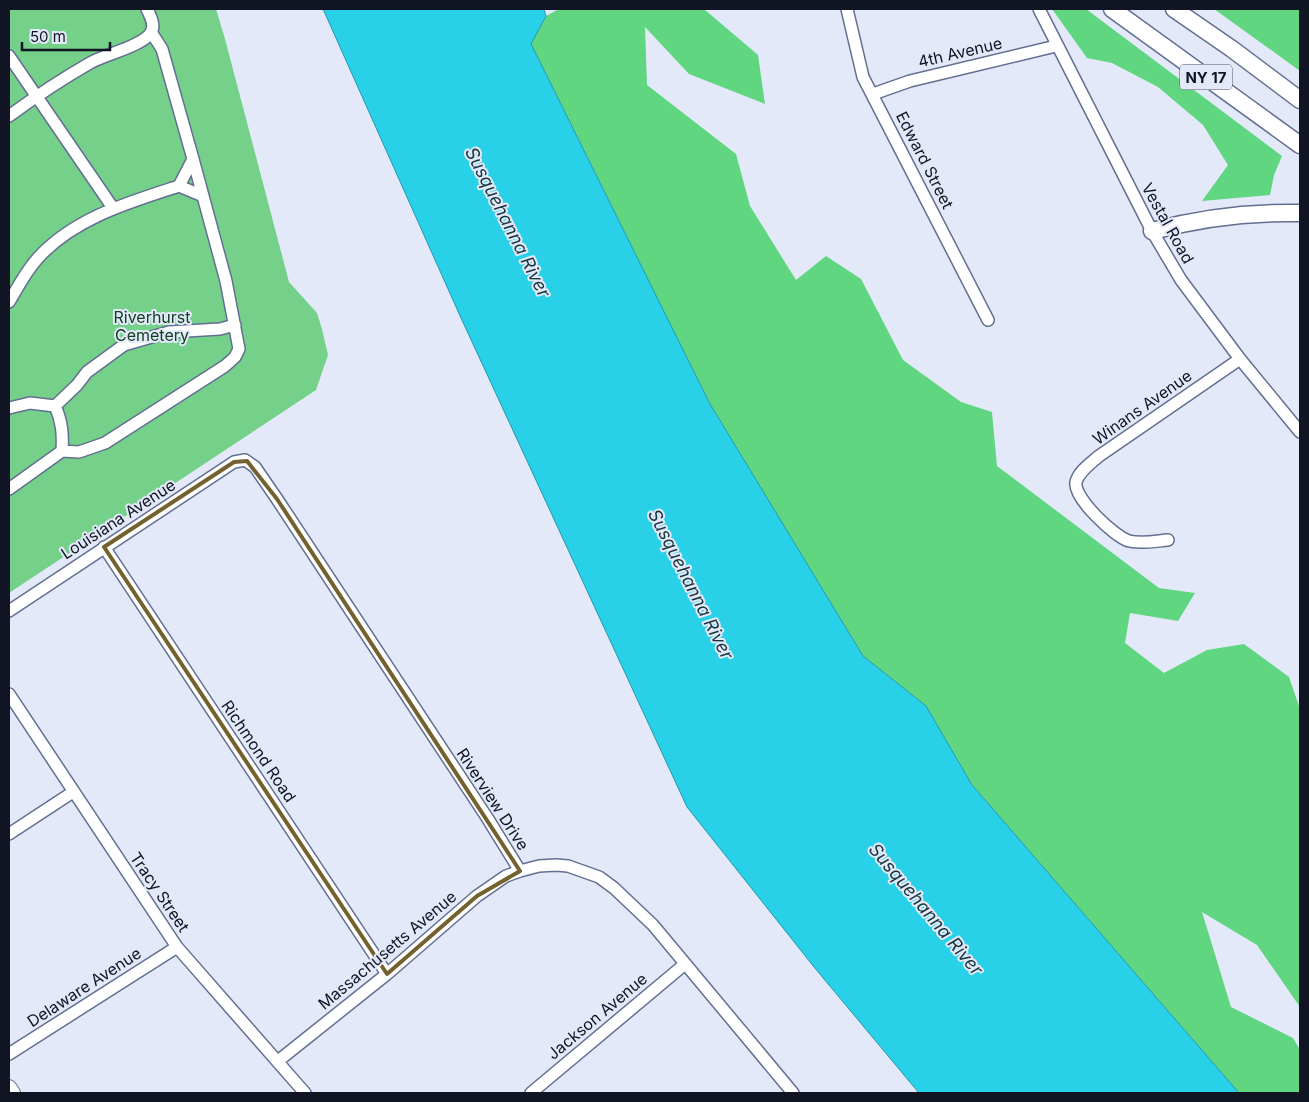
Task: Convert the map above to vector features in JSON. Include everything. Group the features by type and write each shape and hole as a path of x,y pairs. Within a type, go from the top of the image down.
{"highway":[{"name":"NY 17","path":"1112,9 1300,145"},
{"name":"NY 17","path":"1174,9 1232,49 1300,100"},
{"path":"1152,231 1182,223 1223,217 1264,213 1300,213"}],"main road":[{"path":"9,1087 13,1093"}],"street":[{"path":"9,116 36,96 92,62 143,41 151,32 153,24 147,9"},
{"name":"Edward Street","path":"848,9 863,77 988,320"},
{"name":"Vestal Road","path":"1038,9 1152,231 1181,280 1240,358 1300,432"},
{"path":"9,489 62,451 79,452 105,443 225,366 235,357 239,349 226,282 194,159 162,49 151,32"},
{"name":"4th Avenue","path":"873,94 910,81 1056,46"},
{"path":"9,56 113,208"},
{"path":"179,186 194,159"},
{"path":"9,302 27,271 48,248 88,221 113,208 179,186 203,196"},
{"path":"55,406 77,385 87,372 124,345 169,332 220,329 235,325"},
{"name":"Winans Avenue","path":"1168,540 1149,542 1128,541 1091,511 1076,491 1076,482 1081,472 1099,456 1240,358"},
{"path":"9,408 30,403 55,406"},
{"path":"55,406 62,422 62,451"},
{"name":"Louisiana Avenue","path":"9,611 234,462 247,461"},
{"name":"Riverview Drive","path":"247,461 255,467 277,499 488,819 520,871 540,866 568,866 599,877 614,888 653,925 794,1093"},
{"name":"Richmond Road","path":"104,547 387,974"},
{"name":"Tracy Street","path":"9,694 177,947 278,1061 301,1092"},
{"path":"9,834 73,792"},
{"name":"Massachusetts Avenue","path":"278,1061 387,974 477,896 506,876 520,871"},
{"name":"Delaware Avenue","path":"9,1054 177,947"},
{"name":"Jackson Avenue","path":"530,1093 685,964"}],"highlighted area":[{"path":"247,461 277,499 520,871 477,896 387,974 104,547 234,462"}],"green space":[{"name":"Riverhurst Cemetery","path":"9,9 216,9 289,282 317,313 328,355 316,390 9,593"},
{"path":"559,9 704,9 758,55 765,104 689,74 645,27 647,85 736,154 750,206 796,280 826,256 861,279 903,360 961,402 992,412 997,466 1159,588 1195,593 1178,621 1130,613 1125,643 1164,673 1207,650 1244,644 1289,677 1300,709 1300,1007 1257,945 1202,912 1231,1007 1293,1038 1300,1050 1300,1093 1239,1093 972,785 926,706 863,656 710,404 531,44 546,16"},
{"path":"1052,9 1086,9 1282,156 1274,175 1270,195 1202,201 1228,165 1203,125 1158,87 1112,63 1087,58"},
{"path":"1214,9 1300,9 1300,71"}],"water":[{"name":"Susquehanna River","path":"323,9 544,9 546,16 531,44 710,404 863,656 926,706 972,785 1239,1093 919,1093 814,967 687,807 461,318"}]}
